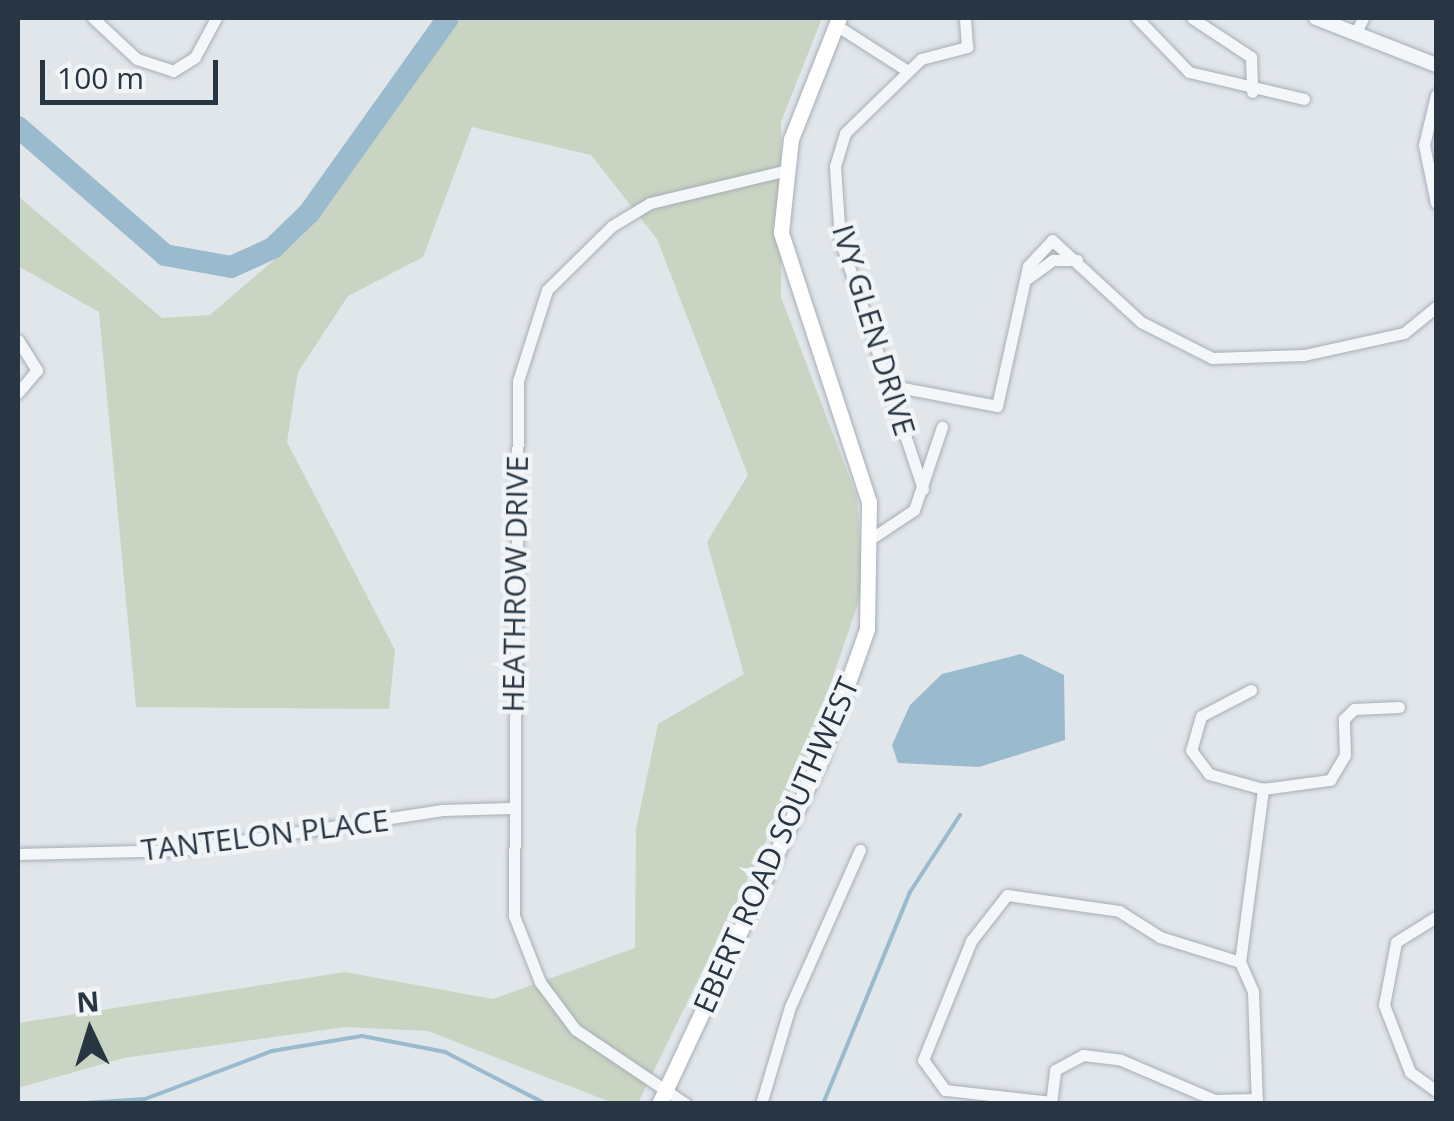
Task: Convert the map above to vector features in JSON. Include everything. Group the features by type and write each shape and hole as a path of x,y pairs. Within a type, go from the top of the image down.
{"main road":[{"name":"EBERT ROAD SOUTHWEST","path":"662,1098 846,701 867,629 875,536 788,274 784,171 837,21"}],"street":[{"path":"92,18 137,59 173,71 195,57 216,18"},
{"name":"IVY GLEN DRIVE","path":"923,490 840,240 835,166 845,134 908,71 967,48 965,18"},
{"path":"1138,18 1189,72 1252,92 1304,99"},
{"path":"1192,18 1251,57 1252,92"},
{"path":"1316,18 1436,65"},
{"path":"1355,34 1363,18"},
{"path":"837,21 908,71"},
{"path":"1436,94 1424,145 1436,204"},
{"name":"HEATHROW DRIVE","path":"686,1104 662,1098 575,1029 540,982 514,916 518,381 547,290 576,255 650,203 784,171"},
{"path":"887,385 998,406 1028,278 1044,241 1081,261 1142,322 1212,358 1320,352 1404,333 1436,307"},
{"path":"1028,278 1052,260 1081,261"},
{"path":"18,340 36,370 18,393"},
{"name":"IVY GLEN DRIVE","path":"923,490 942,427"},
{"path":"875,536 906,519 923,490"},
{"path":"1251,690 1201,716 1191,750 1208,774 1263,789 1330,780 1345,755 1344,719 1354,709 1400,707"},
{"path":"1240,962 1160,937 1119,911 1002,897 942,999 923,1060 944,1090 1051,1103 1055,1070 1084,1056 1121,1060 1215,1100 1257,1101 1253,991 1240,962 1263,789"},
{"name":"TANTELON PLACE","path":"18,854 181,850 442,810 512,808"},
{"path":"761,1104 790,1007 860,850"},
{"path":"1436,917 1396,942 1384,1005 1410,1072 1436,1091"}],"green space":[{"path":"461,18 822,18 781,122 781,297 857,497 863,589 802,767 638,1103 613,1103 428,1031 345,1027 124,1058 18,1088 18,1023 345,972 493,999 635,948 636,829 658,724 744,674 707,542 748,475 657,239 591,155 472,127 423,257 348,296 298,372 287,442 395,650 389,709 136,707 99,312 18,266 18,196 162,318 210,315 301,237"}],"water":[{"path":"1021,654 1064,675 1065,740 979,767 898,763 892,745 910,705 942,674"}],"waterway":[{"path":"18,127 165,255 231,267 273,248 309,213 448,18"},
{"path":"823,1104 910,892 960,815"},
{"path":"70,1104 145,1099 272,1051 362,1036 445,1052 546,1104"}]}
